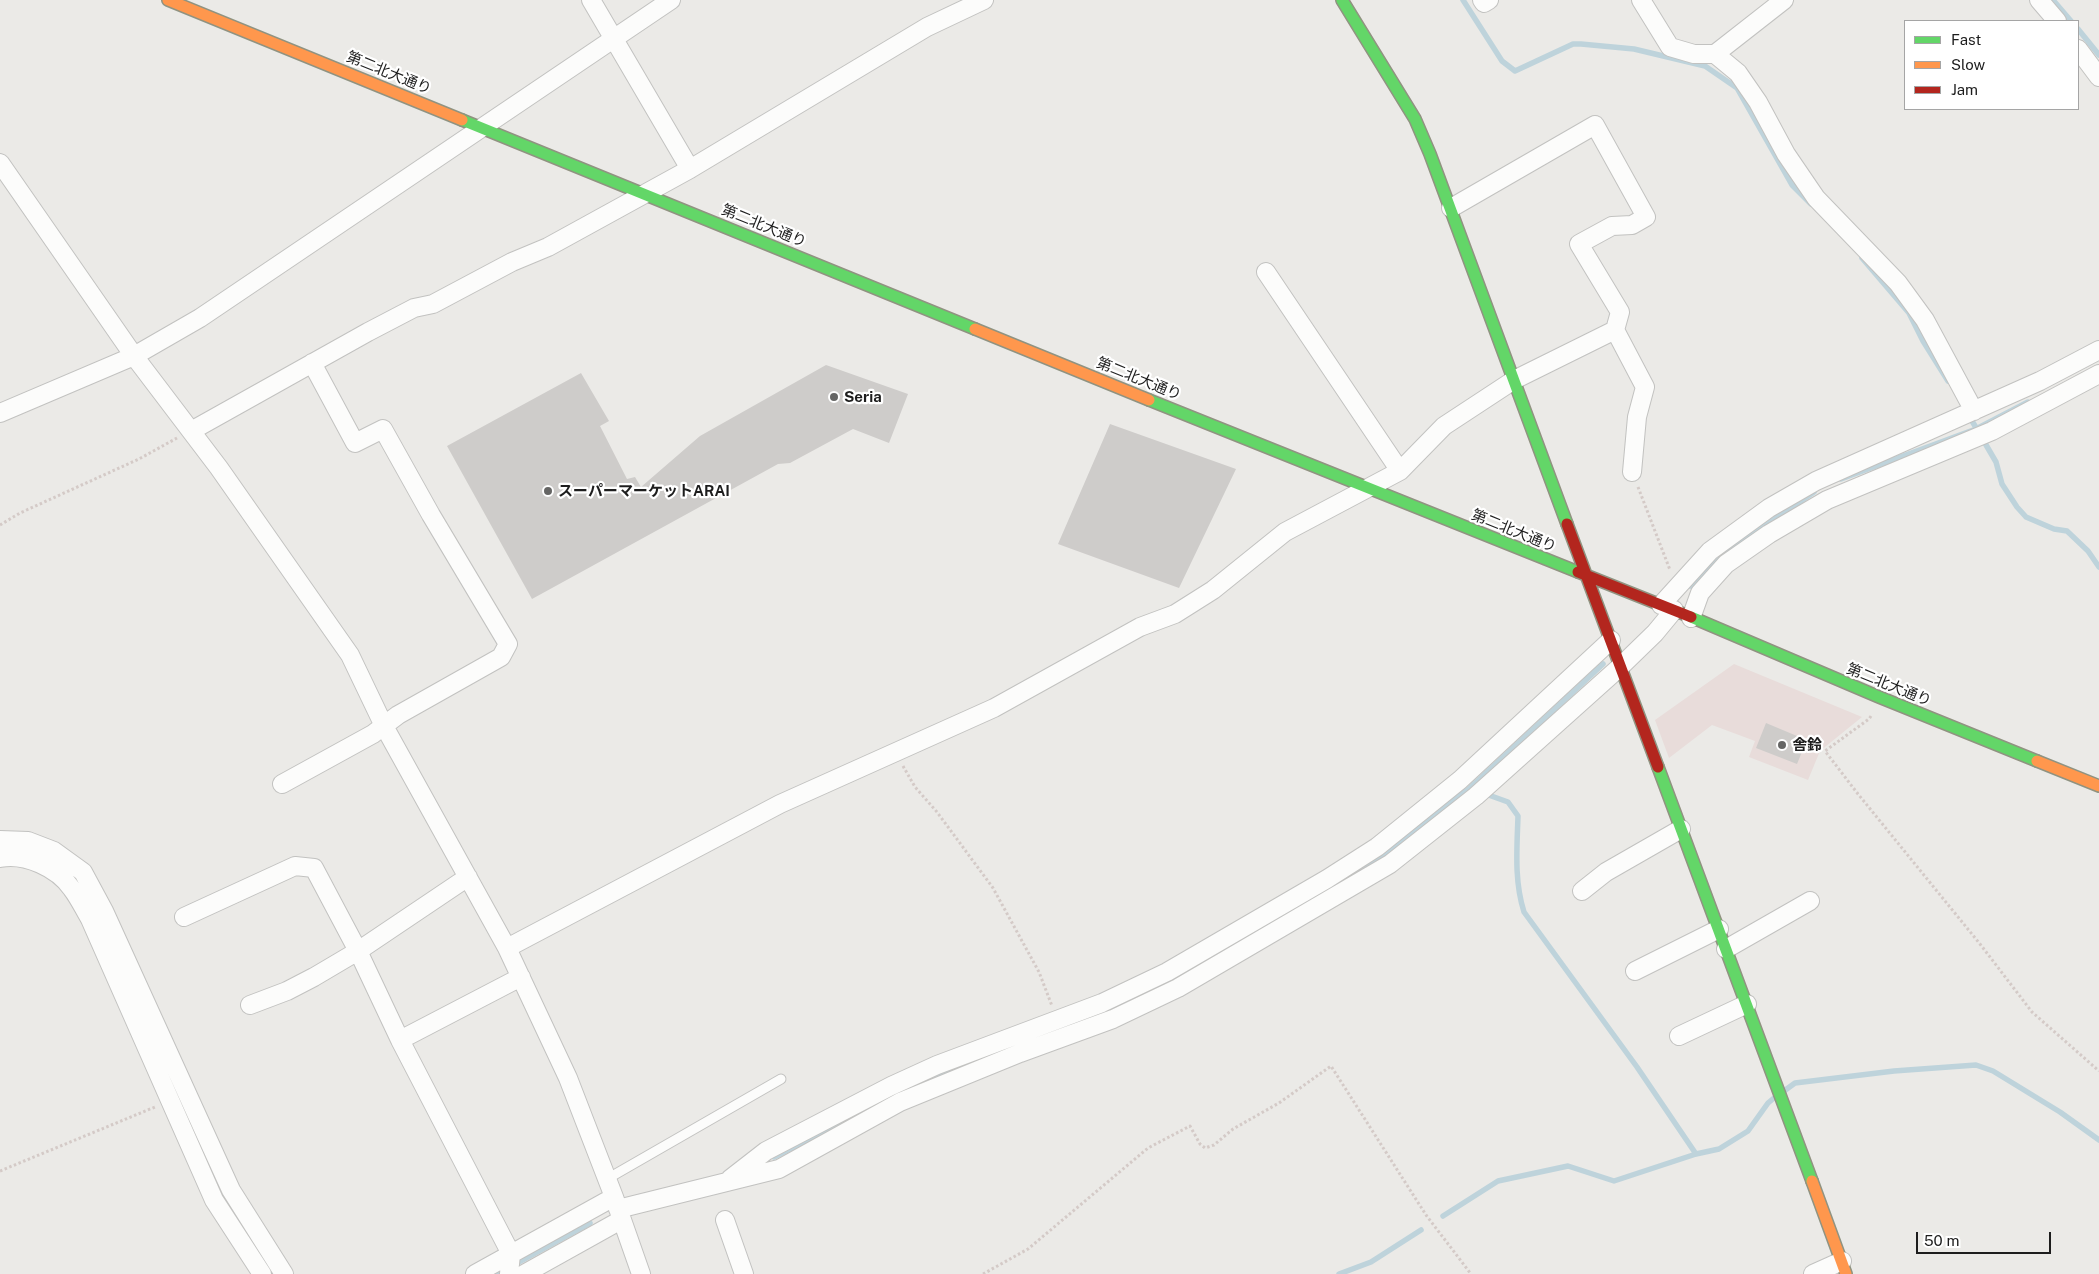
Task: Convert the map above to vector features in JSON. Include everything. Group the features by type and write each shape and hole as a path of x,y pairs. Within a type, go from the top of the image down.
{"street":[{"name":"第二北大通り","path":"168,0 1366,488 1668,607 1879,697 2099,786"},
{"path":"591,0 690,169"},
{"path":"0,413 134,356 200,318 671,0"},
{"path":"191,431 414,308 433,304 512,262 548,247 690,169 927,27 984,0"},
{"path":"1342,0 1415,119 1451,208 1586,576 1776,1082 1844,1268 1812,1274"},
{"path":"1482,0 1484,2 1489,0"},
{"path":"1641,0 1670,47 1694,54 1715,54 1784,0"},
{"path":"2039,0 2056,20"},
{"path":"2079,49 2099,77"},
{"path":"1715,54 1738,73 1758,102 1786,154 1816,198 1898,283 1925,320 1974,411"},
{"path":"1451,208 1594,125 1646,218 1632,225 1612,226 1579,244 1620,312 1615,330 1645,387 1637,417 1632,472"},
{"path":"0,163 134,356 219,468 350,655 384,726 507,948 521,977 568,1078 641,1274"},
{"path":"1266,272 1400,471"},
{"path":"507,948 780,804 994,708 1140,627 1175,614 1214,590 1285,532 1400,471 1444,426 1514,380 1615,330"},
{"path":"725,1182 766,1151 892,1086 937,1065 1102,1003 1174,979 1390,864 1476,796 1620,666 1655,633 1677,586 1710,551 1769,508 1816,481 1916,438 2040,381 2099,350"},
{"path":"282,784 373,734 398,715 501,657 508,644 436,524 383,429 355,442 312,363"},
{"path":"1691,618 1700,593 1726,564 1769,534 1827,500 1992,430 2099,374"},
{"path":"1916,438 1924,458"},
{"path":"475,1274 511,1254 618,1209 779,1169 923,1091 1113,1018 1377,847 1460,780 1611,640"},
{"path":"1582,891 1606,872 1681,829"},
{"path":"0,840 28,841 54,851 83,872 104,910 231,1190 284,1274"},
{"path":"0,858 8,856 31,860 53,871 72,888 90,920 214,1200 262,1274"},
{"path":"184,917 295,866 314,868 358,951 400,1040 511,1254 509,1274"},
{"path":"250,1005 287,991 358,951 468,877"},
{"path":"1726,949 1810,901"},
{"path":"1635,971 1719,929"},
{"path":"400,1040 521,977"},
{"path":"1679,1036 1746,1004"},
{"path":"524,1274 618,1209"},
{"path":"725,1220 744,1274"}],"lane":[{"path":"607,1179 781,1079"}],"path":[{"path":"0,525 20,513 139,459 191,431"},
{"path":"1632,472 1677,586"},
{"path":"1879,697 1869,719 1825,751 1980,944 2032,1012 2099,1072"},
{"path":"895,752 915,787 937,812 993,888 1039,972 1057,1020"},
{"path":"983,1274 1028,1249 1148,1148 1190,1126 1205,1148 1214,1145 1233,1129 1279,1103 1331,1066 1426,1215 1471,1274"},
{"path":"0,1171 170,1101"}],"shaded area":[{"path":"1734,664 1862,717 1820,751 1808,780 1749,757 1755,741 1712,725 1669,758 1655,720"}],"building":[{"path":"826,365 908,394 889,443 853,429 790,463 778,464 532,599 447,446 581,373 609,421 600,426 627,479 635,477 641,487 700,436"},
{"path":"1110,424 1236,469 1179,588 1058,544"},
{"path":"1766,723 1797,736 1796,738 1806,742 1797,764 1756,748"}],"waterway":[{"path":"1463,0 1502,61 1515,71 1573,44 1634,49 1705,66 1737,88 1792,185 1811,204"},
{"path":"2053,0 2070,20"},
{"path":"2079,30 2099,55"},
{"path":"1862,258 1909,313 1923,341 1948,381"},
{"path":"1841,479 1976,429 2028,402"},
{"path":"1968,414 1996,462 2002,484 2017,507 2026,517 2054,529 2067,531 2088,551 2099,567"},
{"path":"1690,586 1731,549 1814,492"},
{"path":"1334,887 1381,856 1470,788 1603,664"},
{"path":"1483,793 1508,802 1518,816 1517,876 1524,912 1637,1067 1696,1154"},
{"path":"1177,976 1308,902"},
{"path":"774,1157 894,1095 963,1064"},
{"path":"1784,1091 1795,1083 1894,1071 1976,1065 1993,1071 2060,1112 2099,1140"},
{"path":"1443,1216 1498,1181 1568,1166 1614,1181 1696,1154 1719,1149 1748,1131 1768,1103 1774,1098"},
{"path":"207,1163 229,1209"},
{"path":"497,1274 590,1223"},
{"path":"1339,1274 1371,1262 1421,1230"}],"traffic: fast":[{"path":"1342,0 1415,119 1430,154 1567,524"},
{"path":"462,120 975,329"},
{"path":"1149,400 1578,572"},
{"path":"1691,617 1879,697 2037,761"},
{"path":"1658,767 1812,1181"}],"traffic: slow":[{"path":"168,0 462,120"},
{"path":"975,329 1149,400"},
{"path":"2037,761 2099,786"},
{"path":"1812,1181 1846,1274"}],"traffic: jam":[{"path":"1567,524 1658,767"},
{"path":"1578,572 1691,617"}],"place":[{"name":"Seria","path":"834,397"},
{"name":"スーパーマーケットARAI","path":"548,491"},
{"name":"舎鈴","path":"1782,745"}]}
